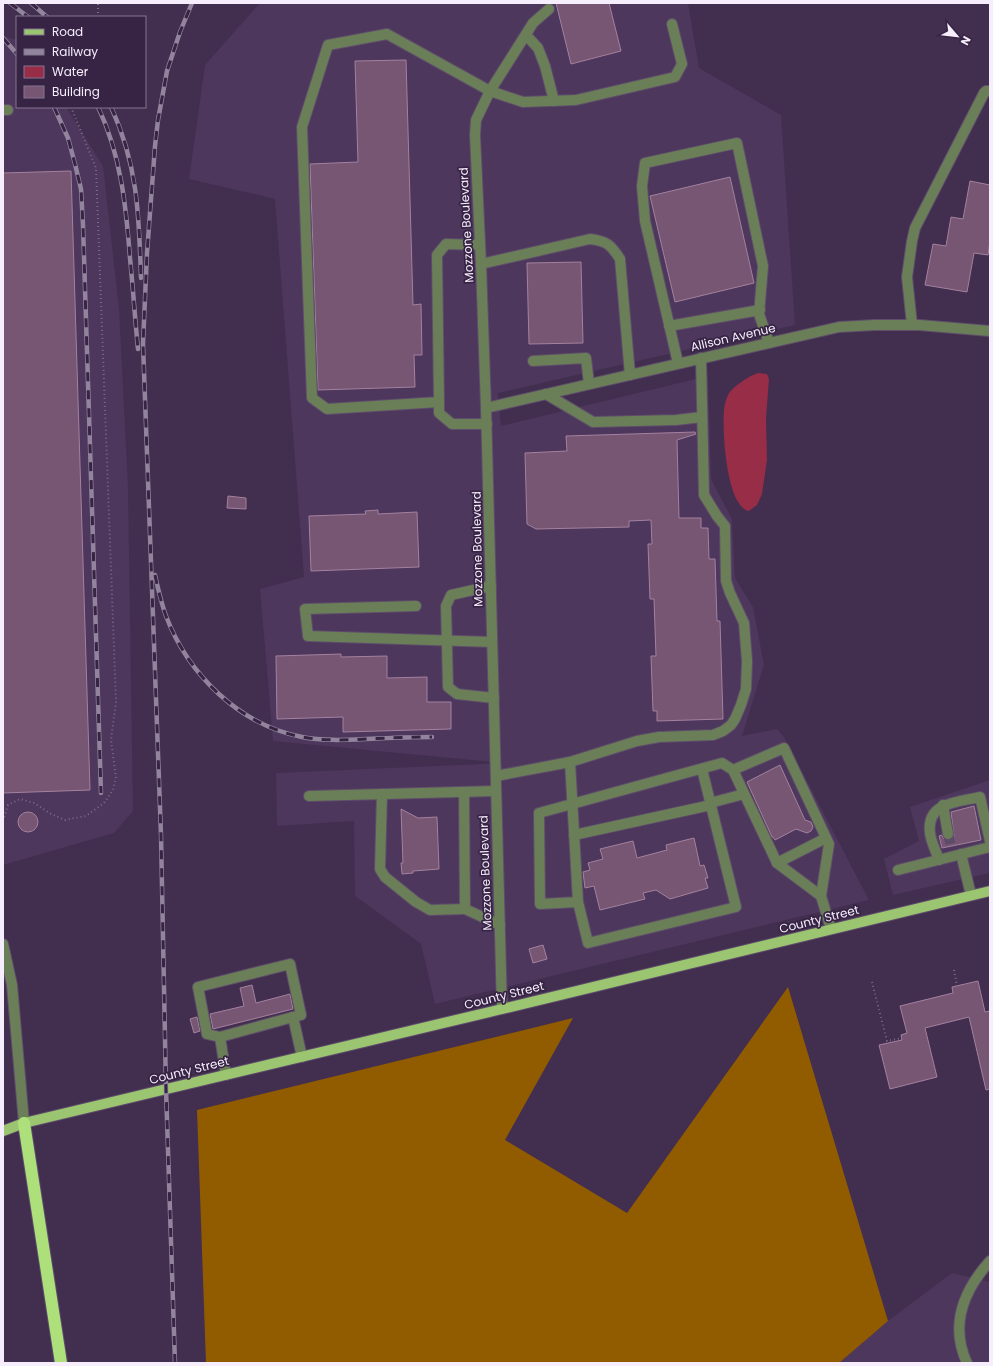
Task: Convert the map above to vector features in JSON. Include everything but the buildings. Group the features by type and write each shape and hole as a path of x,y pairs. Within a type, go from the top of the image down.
{"highway":[{"path":"24,1123 61,1363"}],"main road":[{"name":"County Street","path":"24,1123 990,891"},
{"path":"3,1124 24,1123"},
{"path":"3,1131 24,1123"}],"street":[{"name":"Mozzone Boulevard","path":"502,1009 487,424 475,135 476,120 490,91 533,23 549,9"},
{"path":"439,402 327,409 312,398 302,127 328,45 387,34 490,91 523,102 576,100 675,77 682,64 672,24"},
{"path":"526,35 538,48 545,66 554,100"},
{"path":"912,325 907,277 915,228 984,93 986,90 990,91"},
{"path":"678,363 645,221 642,186 645,163 737,143 763,266 760,314 769,343"},
{"path":"481,264 590,239 601,240 611,246 620,259 630,374"},
{"path":"480,245 446,244 437,255 439,413 452,424 487,424"},
{"path":"669,326 760,310"},
{"name":"Allison Avenue","path":"486,408 839,327 912,325 990,331"},
{"path":"533,361 586,358 589,384"},
{"path":"496,776 570,762 637,741 659,737 713,735 723,731 731,725 742,705 746,689 748,661 744,622 726,581 725,526 704,495 701,358"},
{"path":"546,394 593,422 676,420 702,417"},
{"path":"491,586 451,595 446,606 446,641 448,687 457,694 494,698"},
{"path":"416,606 305,609 308,636 492,642"},
{"path":"733,770 784,748 829,844 821,896 831,929"},
{"path":"570,762 578,902 588,943 736,907 702,769"},
{"path":"578,902 540,904 539,813 722,763 733,770 777,863 821,896"},
{"path":"309,796 496,791"},
{"path":"464,792 466,909"},
{"path":"382,794 380,869 385,878 416,902 430,910 466,909 500,925"},
{"path":"574,835 711,804 744,794"},
{"path":"939,860 930,835 930,825 932,817 943,805 980,797 990,841"},
{"path":"943,805 948,834"},
{"path":"777,863 826,838"},
{"path":"898,870 939,860 955,852 990,847"},
{"path":"955,852 971,895"},
{"path":"3,944 12,985 24,1123"},
{"path":"290,964 302,1015 220,1037 207,1034 198,987 290,964"},
{"path":"293,1018 302,1057"},
{"path":"220,1037 226,1074"},
{"path":"967,1363 960,1340 961,1315 964,1302 972,1284 977,1275 990,1261"}],"path":[{"path":"98,3 98,16"},
{"path":"3,822 8,805 20,799 34,803 51,814 65,820 86,816 104,803 113,790 116,778 111,740 116,702 96,168 71,108"},
{"path":"954,970 957,986"},
{"path":"872,982 887,1041 902,1038"}],"shaded area":[{"path":"260,3 688,3 699,68 781,115 795,325 498,393 501,426 708,376 711,479 732,519 735,578 753,607 764,665 742,736 777,729 784,737 869,900 435,1004 421,944 355,896 354,821 277,826 276,773 504,763 273,741 260,589 304,577 275,199 189,179 205,65"},
{"path":"3,36 16,40 16,108 67,108 103,166 119,308 128,488 133,811 114,833 3,865"},
{"path":"990,780 990,873 893,895 884,859 919,841 910,807"},
{"path":"788,987 888,1321 839,1363 206,1363 197,1110 573,1018 505,1140 627,1213"},
{"path":"952,1273 990,1282 990,1363 839,1363 888,1321"}],"water":[{"path":"758,373 767,374 769,379 766,418 767,460 762,494 757,505 749,511 741,506 735,496 730,482 725,449 724,408 730,392 737,385"}],"tunnel":[{"path":"948,834 951,846"}],"railway":[{"path":"10,3 27,16"},
{"path":"31,3 46,16"},
{"path":"175,1363 166,1089 161,835 143,344 147,253 158,120 167,71 180,32 192,3"},
{"path":"3,38 16,53"},
{"path":"54,108 68,138 81,189 101,793"},
{"path":"98,108 112,144 121,181 127,219 138,349"},
{"path":"111,108 127,149 132,170 138,212 141,278"},
{"path":"155,575 166,616 188,658 202,677 219,694 237,709 257,721 279,731 302,737 318,739 342,740 432,737"}]}
